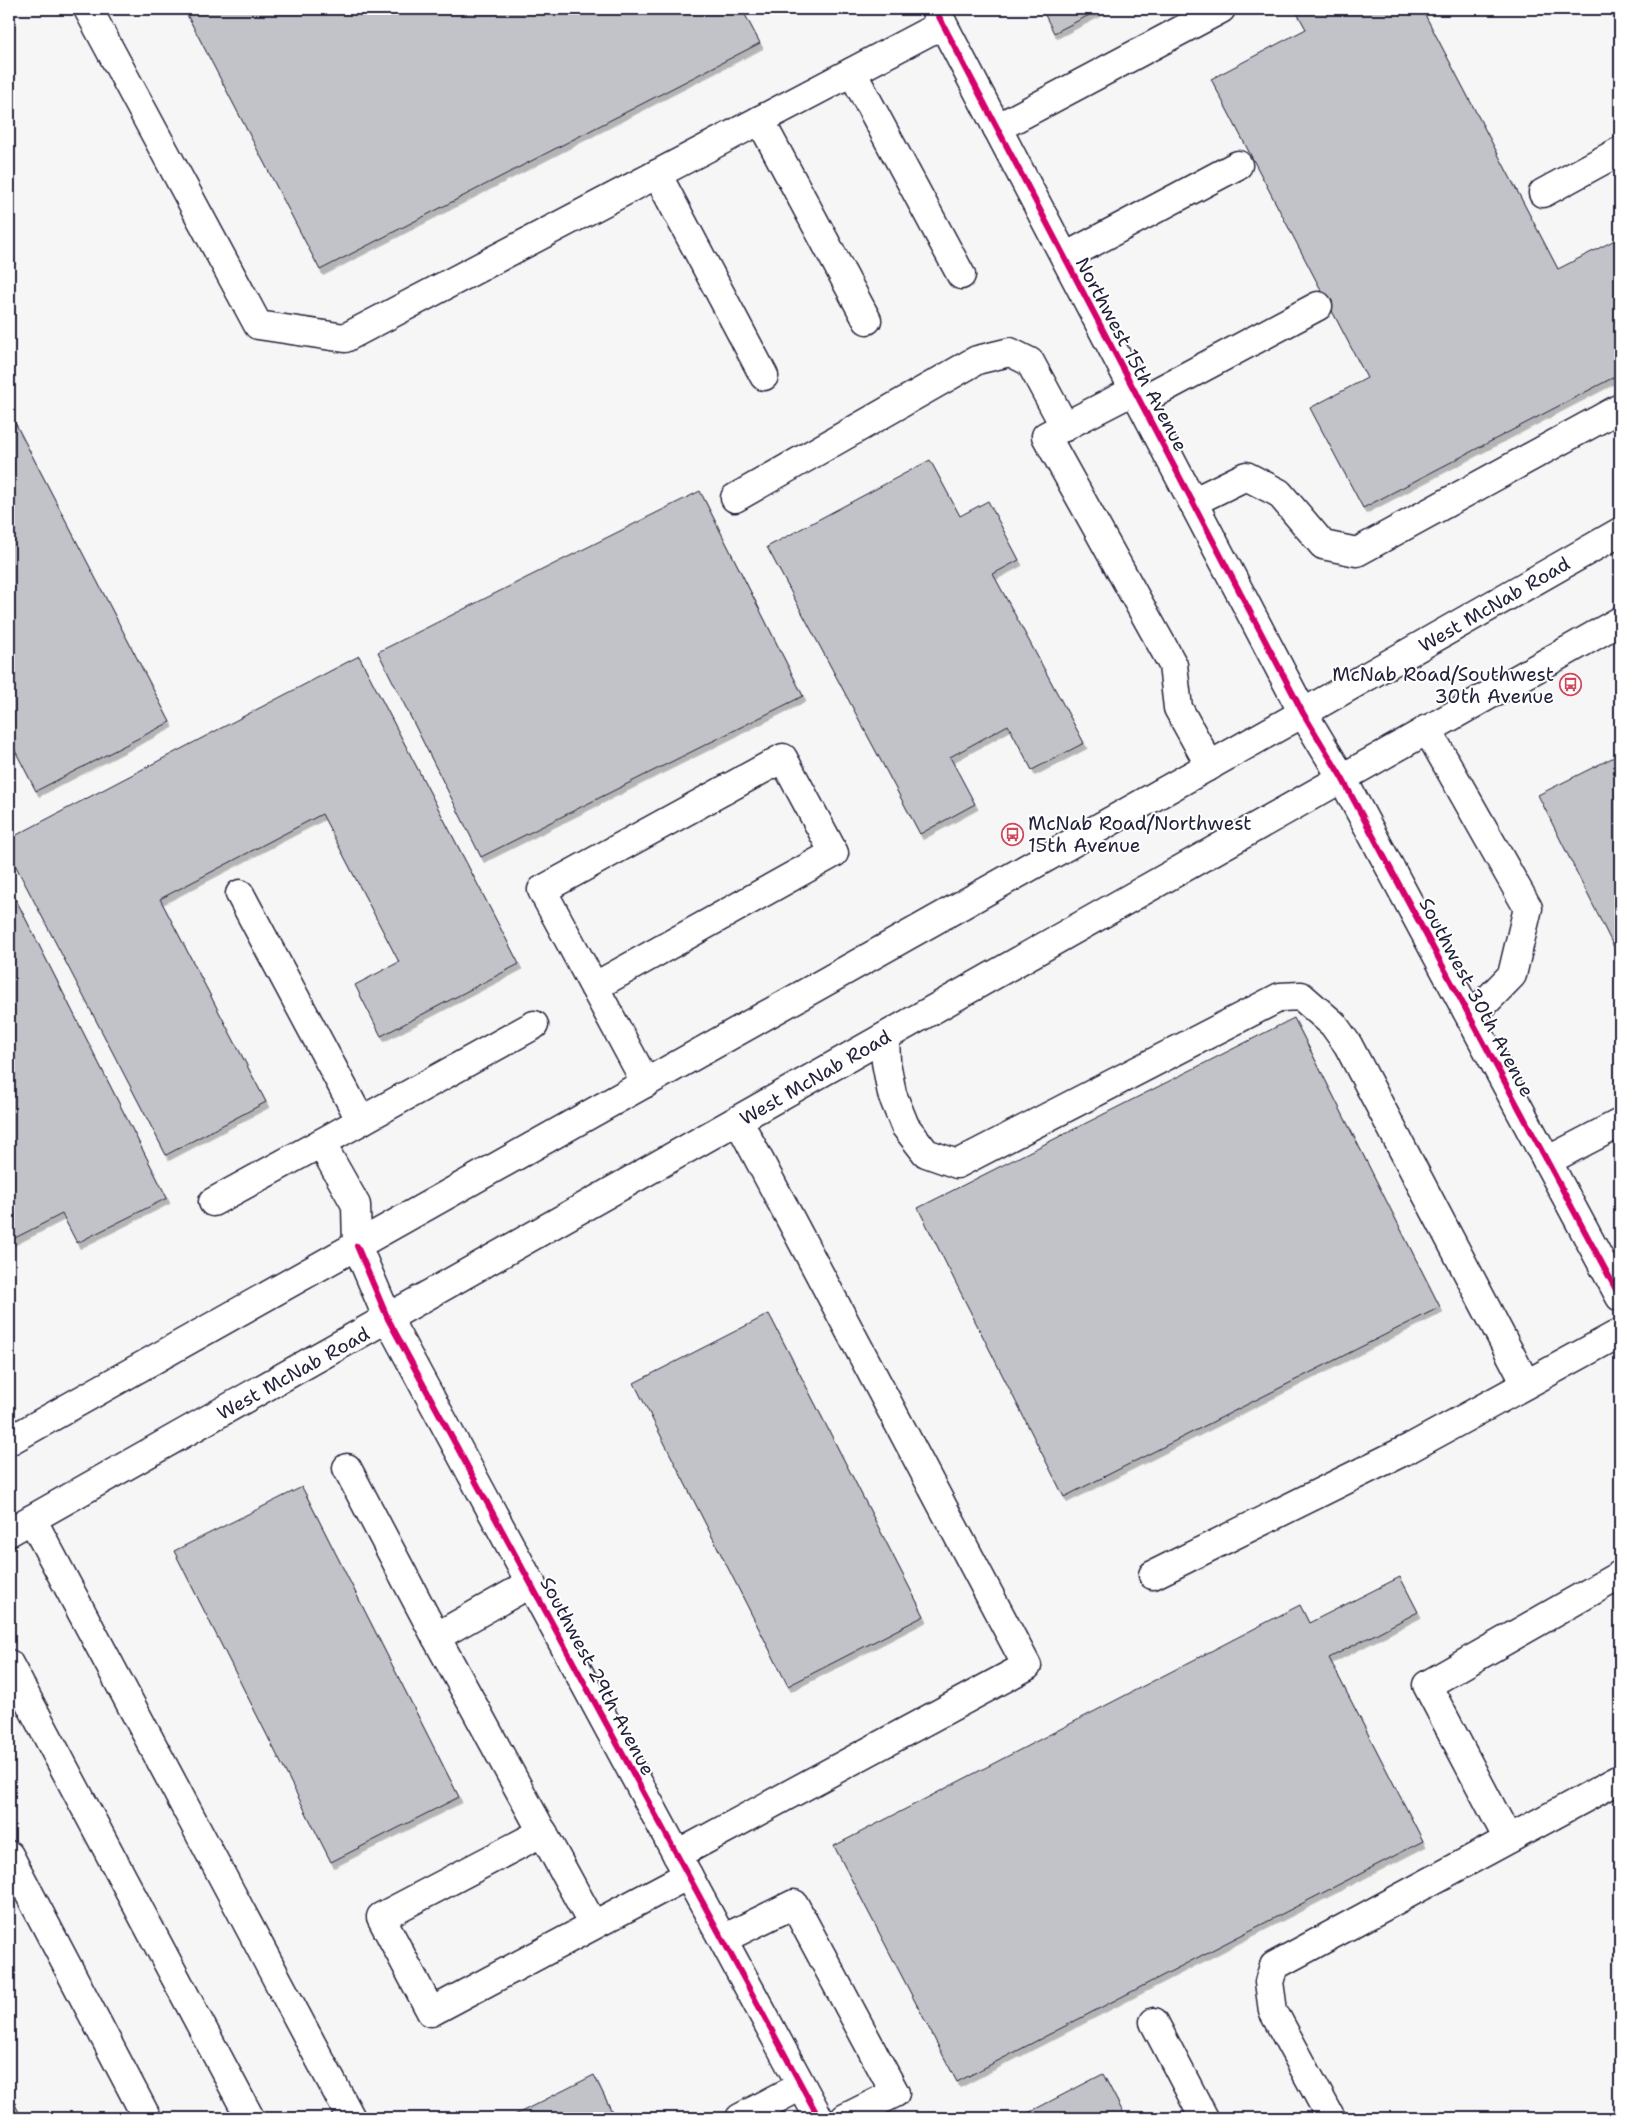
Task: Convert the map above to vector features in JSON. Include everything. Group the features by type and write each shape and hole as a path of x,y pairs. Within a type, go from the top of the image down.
{"main road":[{"path":"88,9 258,325 345,338 852,72 939,16"},
{"path":"998,128 1221,9"},
{"name":"Northwest 15th Avenue","path":"939,16 1303,713"},
{"path":"852,72 961,275"},
{"path":"760,120 867,320"},
{"path":"1543,193 1620,150"},
{"path":"1065,257 1238,165"},
{"path":"657,174 764,376"},
{"path":"1210,766 1178,708 1173,665 1046,436 1065,426 1137,396 1318,306"},
{"path":"735,498 977,360 1010,352 1030,362 1065,426"},
{"path":"1193,502 1246,476 1279,493 1323,545 1357,552 1620,408"},
{"name":"West McNab Road","path":"9,1440 1210,766 1620,532"},
{"name":"West McNab Road","path":"9,1532 1620,621"},
{"name":"Southwest 30th Avenue","path":"1303,713 1342,778 1620,1297"},
{"path":"1427,729 1528,908 1512,975 1470,1017"},
{"path":"594,987 834,853 783,758 542,890 594,987 646,1083"},
{"path":"240,894 361,1120"},
{"path":"885,1037 886,1062 892,1094 905,1126 926,1153 957,1164 1280,997 1301,996 1333,1024 1348,1045 1526,1384"},
{"path":"213,1202 534,1025"},
{"path":"544,1832 381,1917 431,2012 593,1925 683,1865 1026,1666 738,1120"},
{"path":"1547,1161 1620,1123"},
{"path":"321,1143 356,1205 357,1246"},
{"name":"Southwest 29th Avenue","path":"357,1246 388,1319 819,2118"},
{"path":"1153,1575 1410,1448 1620,1333"},
{"path":"347,1468 436,1637 593,1925"},
{"path":"32,1519 351,2118"},
{"path":"1508,1839 1426,1685 1620,1575"},
{"path":"436,1637 531,1583"},
{"path":"9,1664 250,2118"},
{"path":"1331,2118 1273,2011 1269,1982 1274,1966 1620,1779"},
{"path":"9,1855 148,2118"},
{"path":"723,1939 794,1904 896,2093 845,2118"},
{"path":"1154,2022 1204,2118"},
{"path":"740,2118 801,2086"}],"building":[{"path":"184,9 742,9 760,43 320,270"},
{"path":"1042,9 1101,9 1054,33"},
{"path":"1295,9 1422,9 1558,269 1617,239 1620,245 1620,374 1363,508 1310,408 1367,378 1211,79 1306,29"},
{"path":"9,411 170,722 36,791 9,739"},
{"path":"930,460 960,516 988,501 1019,560 993,574 1084,743 1032,770 1008,725 950,757 975,804 920,834 767,547"},
{"path":"700,491 803,696 481,857 378,652"},
{"path":"359,656 519,964 381,1036 355,985 399,962 322,814 160,899 266,1102 166,1155 9,853 9,839"},
{"path":"1620,754 1620,959 1538,795"},
{"path":"9,886 167,1198 77,1243 62,1214 9,1241"},
{"path":"1294,1018 1440,1307 1064,1497 918,1208"},
{"path":"769,1314 924,1616 788,1686 634,1383"},
{"path":"302,1487 459,1797 331,1862 174,1551"},
{"path":"1400,1577 1418,1612 1329,1658 1423,1841 957,2082 834,1846 1300,1605 1309,1623"},
{"path":"1103,2074 1126,2118 1018,2118"},
{"path":"594,2075 615,2118 509,2118"},
{"path":"9,2093 22,2118 9,2118"}],"cycle path":[{"path":"935,9 1303,713 1342,778 1620,1297"},
{"path":"357,1246 388,1319 819,2118"}],"place":[{"name":"McNab Road/Southwest 30th Avenue","path":"1570,685"},
{"name":"McNab Road/Northwest 15th Avenue","path":"1012,834"}]}
